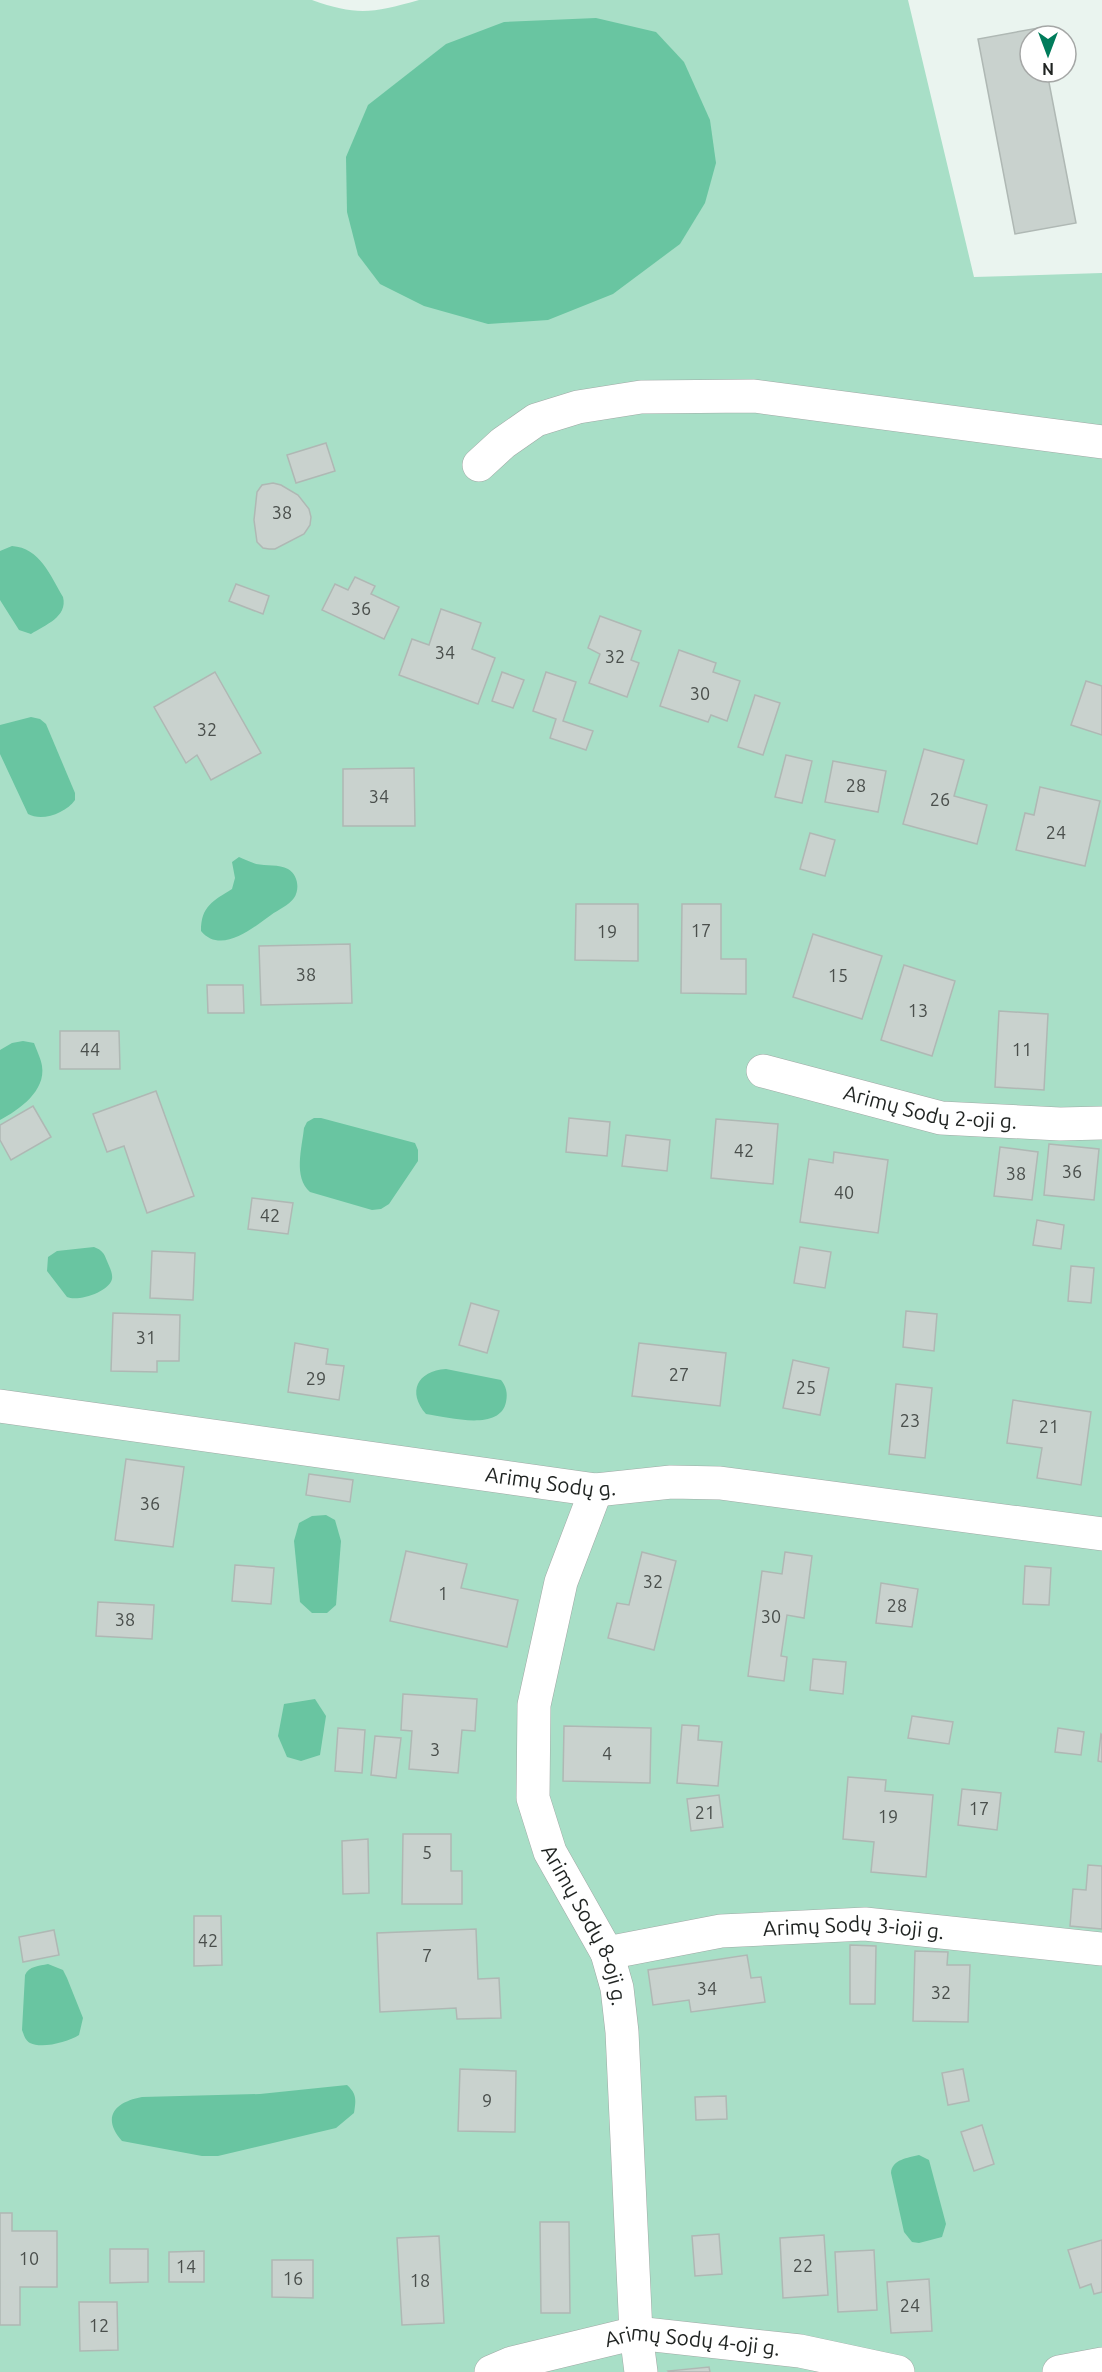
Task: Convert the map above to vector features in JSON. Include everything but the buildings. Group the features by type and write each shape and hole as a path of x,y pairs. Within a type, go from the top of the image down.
{"street":[{"path":"479,465 503,443 536,420 578,407 641,397 754,396 1102,442"},
{"name":"Arimų Sodų 2-oji g.","path":"763,1071 941,1118 1060,1124 1102,1123"},
{"name":"Arimų Sodų g.","path":"0,1406 596,1491 671,1482 720,1483 1102,1534"},
{"name":"Arimų Sodų 8-oji g.","path":"596,1491 561,1582 534,1705 533,1798 550,1852 607,1953 617,1988 622,2032 636,2332 641,2372"},
{"name":"Arimų Sodų 3-ioji g.","path":"607,1953 721,1931 865,1924 1102,1949"},
{"name":"Arimų Sodų 4-oji g.","path":"490,2372 512,2363 636,2332 800,2351 851,2367 898,2372"},
{"path":"1059,2372 1102,2364"}],"shaded area":[{"path":"0,0 312,0 341,9 365,11 389,8 419,0 908,0 974,277 1102,273 1102,2372 0,2372"},
{"path":"596,18 656,32 684,62 710,120 716,163 705,203 680,244 613,294 548,320 488,324 424,306 380,284 358,255 347,212 346,157 368,105 446,44 504,22"},
{"path":"12,546 22,548 37,557 49,572 63,597 64,604 59,615 49,624 31,634 19,630 0,600 0,551"},
{"path":"31,717 40,719 46,724 75,793 75,800 71,805 47,817 28,814 0,754 0,725"},
{"path":"239,857 256,864 288,869 296,878 296,894 292,901 237,937 227,940 209,938 201,931 203,916 209,905 232,889 235,878 232,862"},
{"path":"23,1041 34,1043 39,1055 42,1066 40,1084 30,1099 0,1120 0,1050 12,1043"},
{"path":"314,1118 415,1143 418,1150 418,1161 389,1204 381,1209 372,1210 310,1192 302,1178 300,1162 304,1128 307,1122"},
{"path":"94,1247 106,1258 112,1274 110,1284 92,1295 78,1298 67,1297 47,1271 48,1257 57,1251"},
{"path":"446,1369 501,1380 507,1396 502,1411 484,1420 426,1414 417,1398 418,1384 428,1374"},
{"path":"326,1515 335,1520 341,1541 336,1605 327,1613 312,1613 300,1602 294,1541 299,1523 312,1516"},
{"path":"315,1699 326,1716 320,1755 301,1761 287,1757 278,1736 284,1704"},
{"path":"48,1964 63,1970 83,2018 79,2035 55,2044 35,2045 27,2040 22,2030 25,1975 32,1968"},
{"path":"347,2085 353,2091 355,2098 354,2113 336,2128 218,2156 202,2156 122,2141 112,2125 114,2112 118,2107 142,2097 260,2094"},
{"path":"919,2155 929,2160 946,2224 942,2237 919,2243 912,2242 904,2232 891,2173 897,2162"}]}
